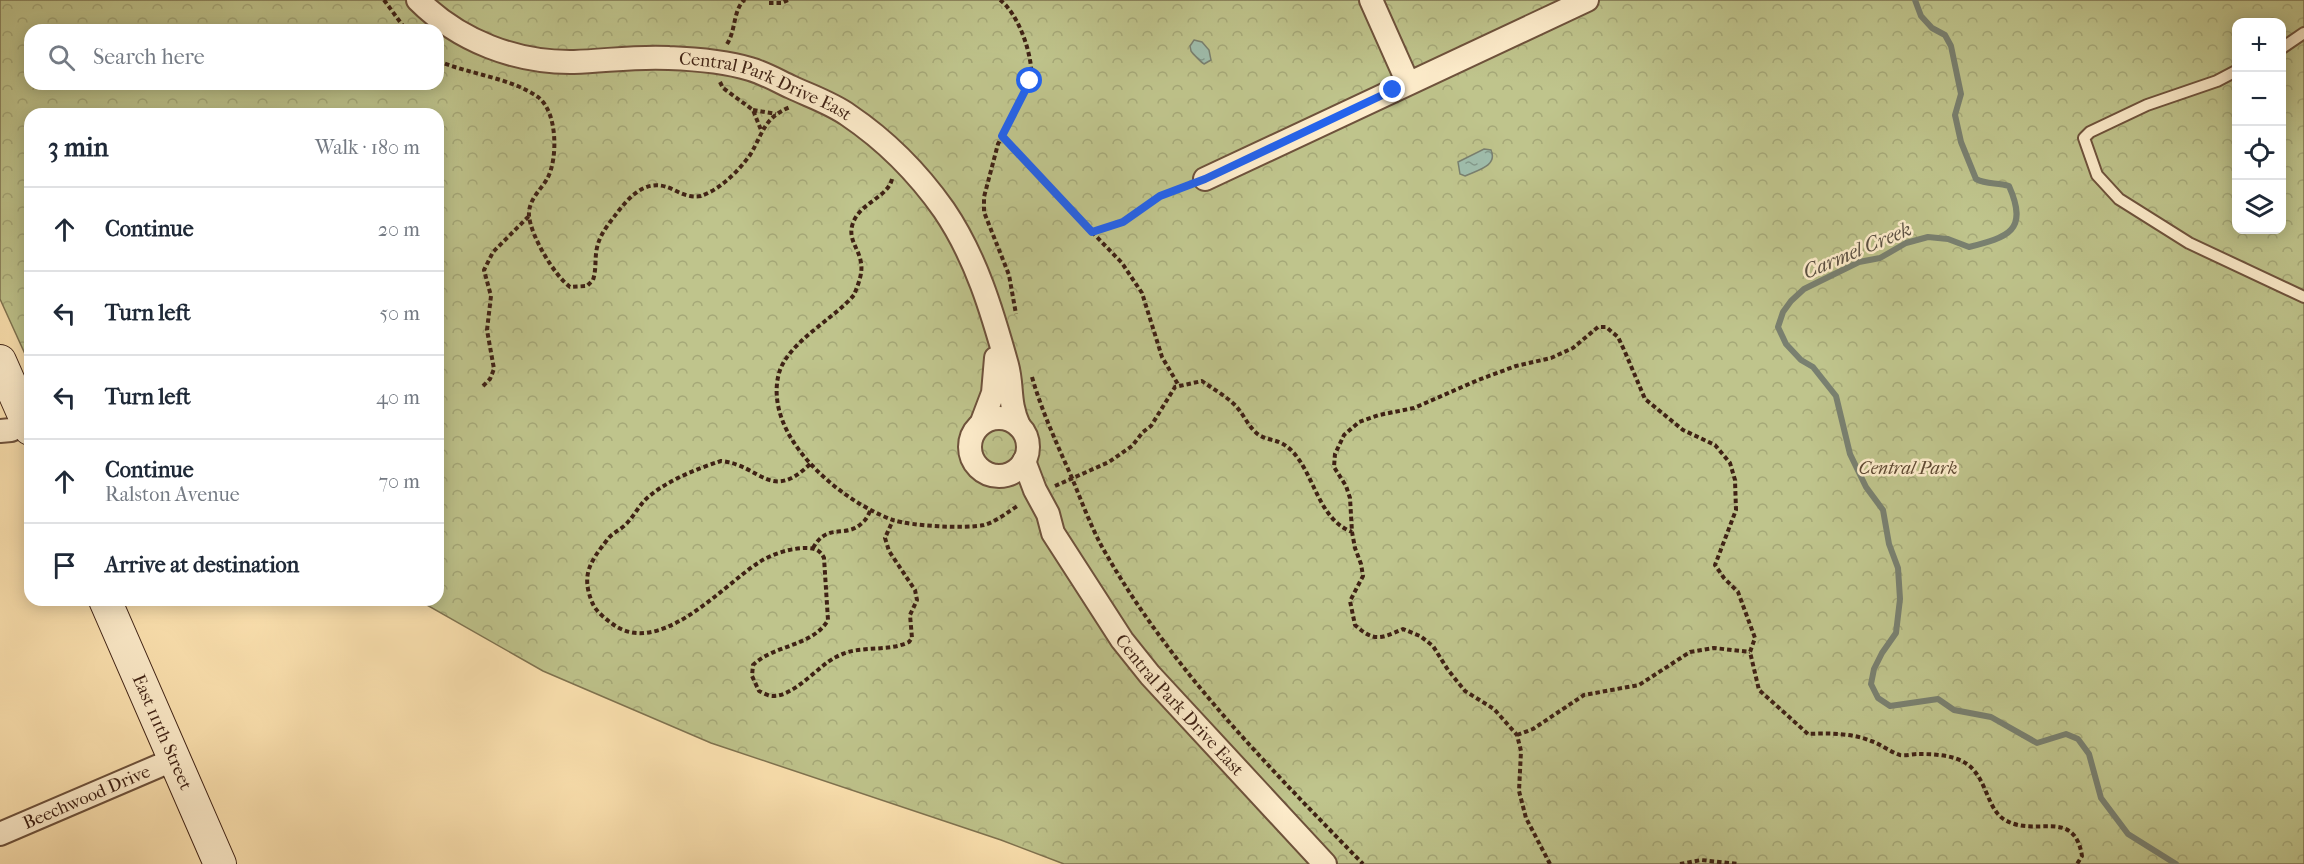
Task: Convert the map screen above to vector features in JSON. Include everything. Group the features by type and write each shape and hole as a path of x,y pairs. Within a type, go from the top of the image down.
{"main road":[{"path":"0,361 19,428"},
{"name":"East 111th Street","path":"108,606 220,864"}],"street":[{"name":"Central Park Drive East","path":"418,0 461,33 513,55 527,58 562,62 668,58 720,63 750,69 834,107 889,147 932,193 957,231 976,269 1008,367 1011,405 1028,443 1024,461 1035,490 1048,514 1053,532 1122,640 1150,675 1325,864"},
{"path":"1371,0 1408,83"},
{"path":"1205,179 1587,0"},
{"name":"Central Park Drive East","path":"999,341 993,393 982,422 972,434 969,449 971,458 985,473 1007,482 1038,521 1053,532"},
{"path":"982,422 998,417 1006,418 1019,426"},
{"path":"994,476 1012,473 1024,461"},
{"name":"Beechwood Drive","path":"0,834 175,759"}],"lane":[{"path":"2286,45 2304,33"},
{"path":"2234,72 2217,81 2147,105 2090,132 2084,138 2097,175 2119,199 2189,243 2304,297"}],"path":[{"path":"384,0 402,24"},
{"path":"724,53 735,29 738,7 744,0 748,1"},
{"path":"769,3 781,3 788,0"},
{"path":"1000,0 1013,12 1020,28 1032,72 1030,81 1002,136 987,180 984,212 1009,275 1017,322"},
{"path":"444,63 517,86 538,97 544,104 551,121 555,144 553,164 547,179 532,198 529,216 541,251 563,282 570,287 587,286 593,280 595,276 594,257 598,241 631,196 649,185 660,185 686,195 701,196 721,185 743,165 761,130 777,114 794,106"},
{"path":"721,77 720,83 723,88 753,110 777,114"},
{"path":"753,110 761,130"},
{"path":"1002,136 1122,262 1142,293 1162,357 1179,386"},
{"path":"892,170 893,176 889,187 862,209 853,224 851,238 861,263 858,286 854,295 798,346 780,370 777,408 785,429 810,464 835,486 893,520 911,524 985,525 1019,505"},
{"path":"1092,232 1123,222 1160,196 1205,179"},
{"path":"483,386 490,379 494,369 487,330 491,296 484,270 493,252 529,216"},
{"path":"1550,864 1526,818 1518,791 1521,751 1517,735 1494,709 1465,691 1427,641 1402,629 1387,636 1374,638 1367,636 1354,625 1350,601 1363,576 1362,564 1355,548 1352,532 1350,498 1346,486 1334,467 1335,454 1344,435 1359,422 1379,415 1414,408 1516,366 1551,358 1573,348 1598,327 1606,327 1618,337 1645,399 1683,430 1715,445 1730,463 1735,480 1736,510 1715,566 1738,592 1755,638 1750,652 1759,690 1808,734 1853,735 1871,740 1901,755 1940,755 1966,763 1985,785 1995,810 2003,819 2028,826 2060,826 2071,831 2079,840 2082,856 2077,864"},
{"path":"1030,370 1042,412 1100,542 1161,640 1249,747 1363,864"},
{"path":"1072,478 1109,462 1132,446 1151,426 1175,387 1202,381 1236,407 1260,436 1279,441 1293,453 1326,510 1345,529 1352,532"},
{"path":"810,464 798,476 788,481 773,481 732,462 721,461 657,491 604,544 590,566 586,575 588,592 594,606 619,630 634,634 652,632 687,616 758,563 798,548 813,548 820,551 824,558 828,620 815,635 762,656 753,665 752,676 759,691 772,696 788,692 844,653 893,647 909,642 912,638 910,615 917,600 915,590 889,551 885,538 893,520"},
{"path":"813,548 826,532 842,532 855,528 863,522 872,509"},
{"path":"1517,735 1533,729 1584,695 1640,685 1690,652 1714,648 1750,652"},
{"path":"1680,864 1701,860 1738,864"}],"green space":[{"name":"Central Park","path":"0,0 2304,0 2304,864 1064,864 1001,840 711,743 543,671 429,606 444,606 444,108 24,108 24,352 0,299"}],"water":[{"path":"1194,40 1202,42 1209,50 1211,60 1204,64 1191,51 1190,46"},
{"path":"1484,149 1491,150 1492,160 1489,164 1465,176 1460,174 1458,162"}],"waterway":[{"name":"Carmel Creek","path":"1915,0 1921,16 1932,28 1945,35 1951,46 1961,94 1955,115 1961,142 1976,179 2009,186 2015,201 2017,213 2015,222 2011,230 1995,240 1969,247 1948,239 1928,237 1906,243 1880,258 1859,262 1804,289 1783,312 1778,327 1786,344 1801,360 1813,367 1836,396 1850,454 1866,487 1883,510 1889,544 1898,568 1900,599 1896,633 1874,669 1871,684 1878,698 1890,706 1938,699 1954,710 1991,717 2037,743 2066,734 2078,739 2089,754 2101,798 2128,834 2176,864"}],"route":[{"path":"1030,81 1002,136 1092,232 1123,222 1160,196 1205,179 1393,90"}]}
